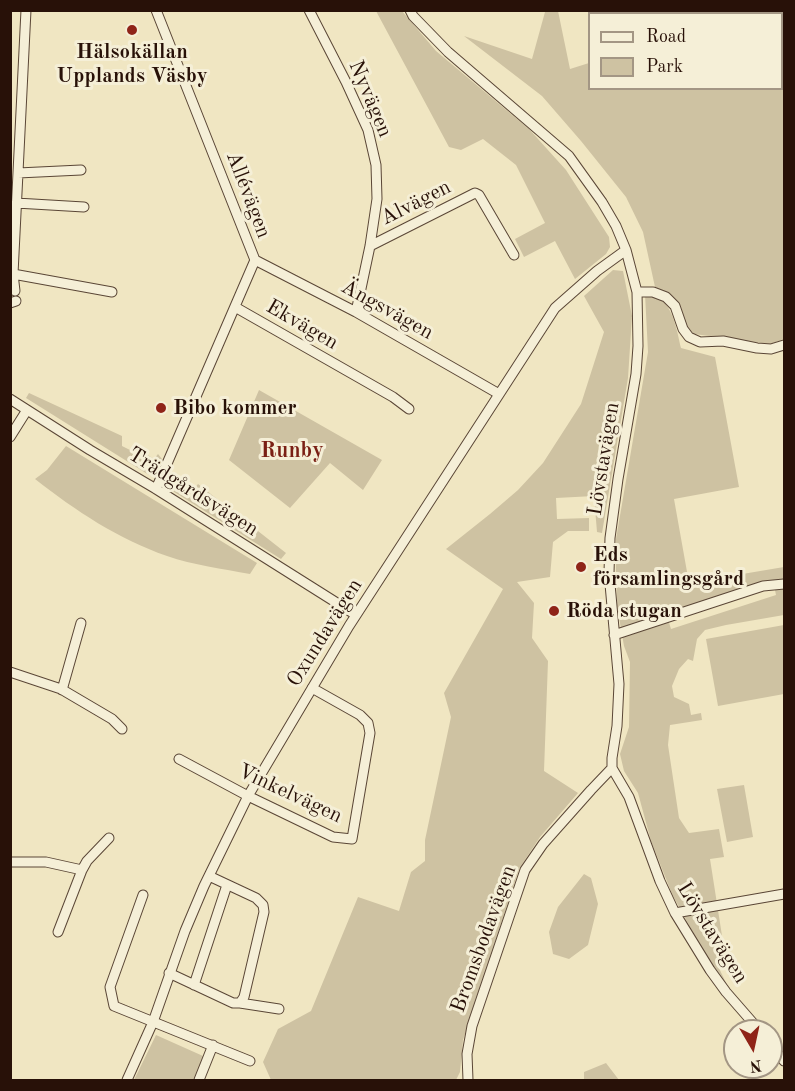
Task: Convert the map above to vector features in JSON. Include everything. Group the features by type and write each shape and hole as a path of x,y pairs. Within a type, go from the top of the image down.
{"street":[{"path":"14,298 13,274 26,10"},
{"name":"Allévägen","path":"156,10 255,260 156,489"},
{"name":"Nyvägen","path":"309,10 346,81 368,130 376,165 378,199 356,312"},
{"name":"Lövstavägen","path":"410,10 448,52 569,156 602,202 626,250 637,292 638,346 636,374 610,538 609,573 619,697 612,768 629,797 660,881 675,913 710,970 750,1019"},
{"path":"18,174 81,170"},
{"name":"Alvägen","path":"370,246 476,193 514,255"},
{"path":"16,203 84,207"},
{"name":"Oxundavägen","path":"127,1080 153,1022 169,973 209,876 248,796 312,688 356,615 555,308 597,271 626,250"},
{"name":"Ängsvägen","path":"255,260 356,312 499,394"},
{"path":"13,274 112,292"},
{"path":"637,292 653,292 666,297 675,306 688,337 700,342 723,341 771,349 784,345"},
{"name":"Ekvägen","path":"235,307 393,397 409,409"},
{"name":"Trädgårdsvägen","path":"10,399 356,615"},
{"path":"10,437 27,410"},
{"path":"615,635 763,586 784,584"},
{"path":"62,690 81,622"},
{"path":"10,672 62,690 112,719 122,729"},
{"name":"Vinkelvägen","path":"179,759 248,796 333,837 352,839 370,733 368,723 360,715 312,688"},
{"name":"Bromsbodavägen","path":"468,1080 467,1054 472,1026 525,870 543,844 612,768"},
{"path":"58,932 82,870 87,861 109,838"},
{"path":"10,862 46,862 82,870"},
{"path":"209,876 256,898 263,905 264,912 244,997 240,1003"},
{"path":"194,985 227,885"},
{"path":"675,913 784,894"},
{"path":"143,896 110,987 114,1006 250,1061"},
{"path":"169,973 233,1003 279,1009"},
{"path":"199,1080 213,1046"}],"green space":[{"path":"662,10 784,11 784,339 770,344 694,334 686,327 669,295 655,287 643,232 626,197 542,96 464,36 532,59 545,12 558,11 570,69 588,63 588,90 783,90 783,12 661,12"},
{"path":"376,11 402,11 436,51 529,129 566,170 609,237 610,247 606,254 575,279 555,241 524,257 515,239 545,223 516,165 483,139 461,150 449,147"},
{"path":"613,270 623,271 632,316 628,378 602,533 597,532 594,496 556,498 557,519 589,518 589,531 568,531 553,542 550,577 517,582 534,603 532,638 548,661 544,771 578,793 540,837 519,869 463,1040 460,1072 456,1080 271,1080 263,1062 278,1029 311,1011 358,897 399,911 411,872 425,861 425,840 451,717 444,693 503,589 446,549 518,490 543,463 581,404 604,332 584,296"},
{"path":"645,294 658,297 668,308 681,348 715,357 739,487 674,499 689,583 784,567 784,580 766,581 666,613 671,629 776,595 775,590 784,588 784,615 705,630 697,639 693,661 688,659 679,669 672,686 674,697 689,704 691,715 701,713 702,720 670,725 668,745 679,818 689,833 719,829 724,857 710,859 725,955 717,964 728,987 704,953 672,894 651,841 638,793 624,771 620,754 629,727 630,662 624,646 617,606 616,539 648,352"},
{"path":"259,390 382,460 363,490 330,463 290,508 229,460"},
{"path":"29,393 122,436 122,446 134,452 138,449 154,459 158,454 162,459 155,474 149,475 26,398"},
{"path":"66,446 257,563 250,574 187,562 149,549 115,533 66,502 35,479 47,470"},
{"path":"173,474 177,477 177,488 195,488 198,484 286,553 281,559 171,490 166,483 169,475"},
{"path":"784,625 784,694 718,706 706,639"},
{"path":"744,785 753,837 727,842 717,789"},
{"path":"584,874 591,878 598,904 588,945 569,959 553,954 549,932 558,907"},
{"path":"156,1035 203,1056 195,1080 134,1080"},
{"path":"606,1063 619,1080 584,1080 584,1072"}],"place":[{"name":"Hälsokällan Upplands Väsby","path":"132,30"},
{"name":"Bibo kommer","path":"161,408"},
{"name":"Eds församlingsgård","path":"581,567"},
{"name":"Röda stugan","path":"554,611"}],"district":[{"name":"Runby","path":"292,451"}]}
